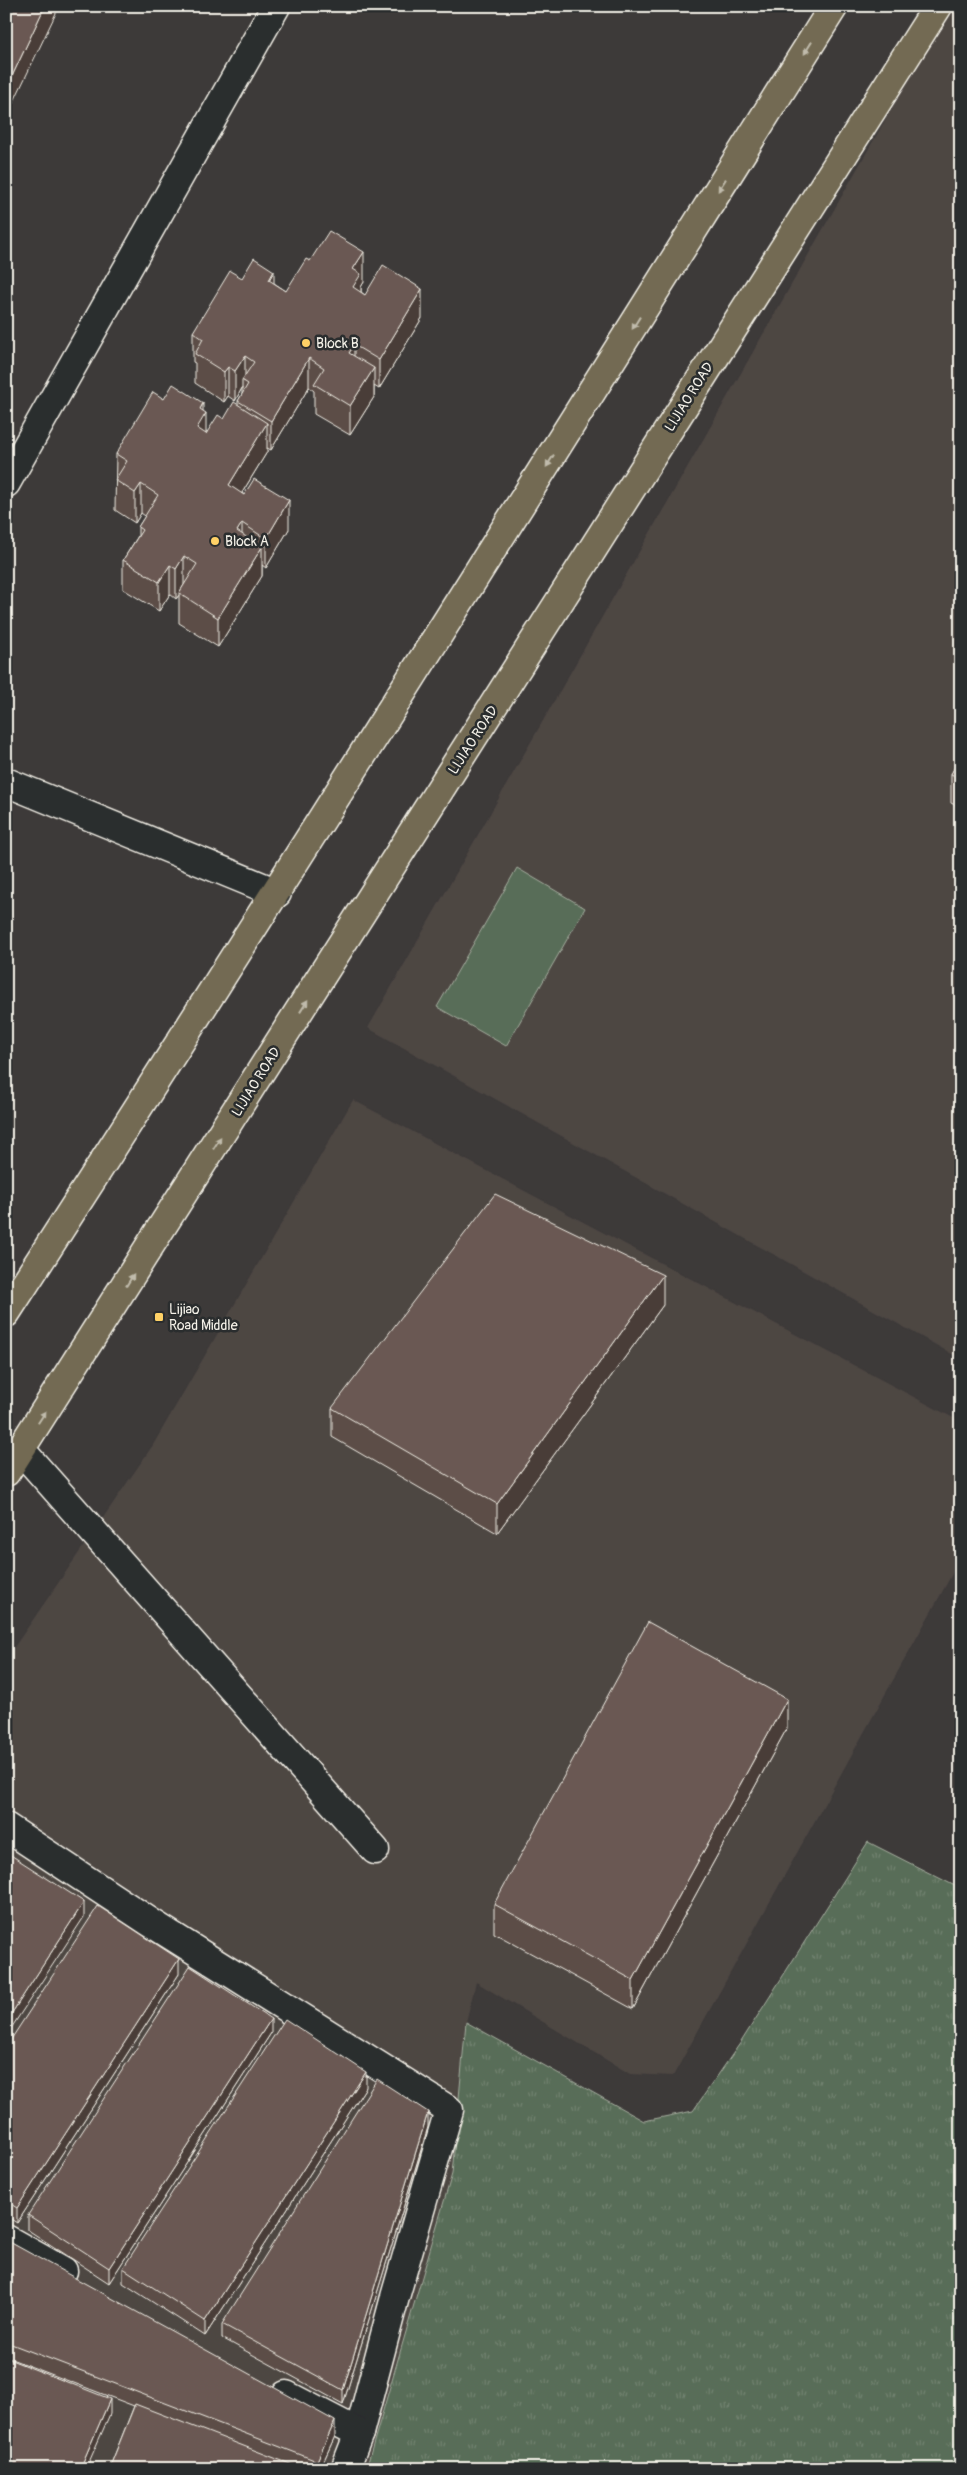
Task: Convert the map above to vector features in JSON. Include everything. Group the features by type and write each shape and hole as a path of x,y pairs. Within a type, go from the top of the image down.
{"main road":[{"path":"6,1313 277,893 834,6"},
{"name":"LIJIAO ROAD","path":"6,1472 938,6"}],"street":[{"path":"6,483 276,6"},
{"path":"6,782 277,893"},
{"path":"21,1450 375,1850"},
{"path":"6,1827 150,1922 449,2110 395,2297 359,2433 345,2469"},
{"path":"6,2239 86,2285"},
{"path":"262,2383 359,2433"}],"shaded area":[{"path":"950,6 961,6 961,1359 368,1028"},
{"path":"353,1100 961,1422 961,1558 673,2076 630,2074 476,1982 466,2022 452,2174 366,2469 6,2469 6,1659 153,1445"}],"green space":[{"path":"517,868 585,908 506,1046 437,1007"},
{"path":"868,1842 957,1887 961,1882 961,2469 366,2469 452,2174 466,2022 644,2121 693,2111 741,2042"}],"building":[{"path":"6,6 45,6 6,89"},
{"name":"Block B","path":"329,231 364,252 353,269 361,274 353,287 365,295 383,265 422,289 379,360 354,345 349,353 374,368 350,406 314,384 324,368 309,358 271,421 238,401 248,384 242,380 254,362 245,356 235,371 228,367 224,372 195,354 203,339 193,332 230,271 242,278 254,258 274,271 269,280 286,291 306,259 310,261"},
{"name":"Block A","path":"173,384 203,403 200,409 206,413 197,428 206,434 218,415 224,419 234,402 267,423 229,485 244,495 254,479 289,500 266,539 242,523 237,531 262,547 218,618 179,593 197,564 184,556 176,569 170,565 159,582 123,560 142,530 138,527 158,495 141,484 135,493 115,480 127,461 116,454 153,392 164,399"},
{"path":"961,756 961,779 951,774"},
{"path":"495,1194 663,1275 497,1504 332,1408"},
{"path":"648,1622 787,1699 633,1980 494,1904"},
{"path":"6,1852 84,1902 6,2022"},
{"path":"98,1906 179,1959 17,2208 6,2201 6,2047"},
{"path":"190,1966 271,2019 109,2268 28,2215"},
{"path":"285,2019 366,2072 205,2321 123,2268"},
{"path":"377,2079 428,2112 343,2390 222,2324"},
{"path":"6,2240 335,2421 317,2461 6,2342"},
{"path":"6,2358 110,2399 80,2469 6,2469"},
{"path":"135,2404 303,2469 109,2469"}],"place":[{"name":"Block B","path":"306,343"},
{"name":"Block A","path":"215,541"},
{"name":"Lijiao Road Middle","path":"159,1317"}]}
